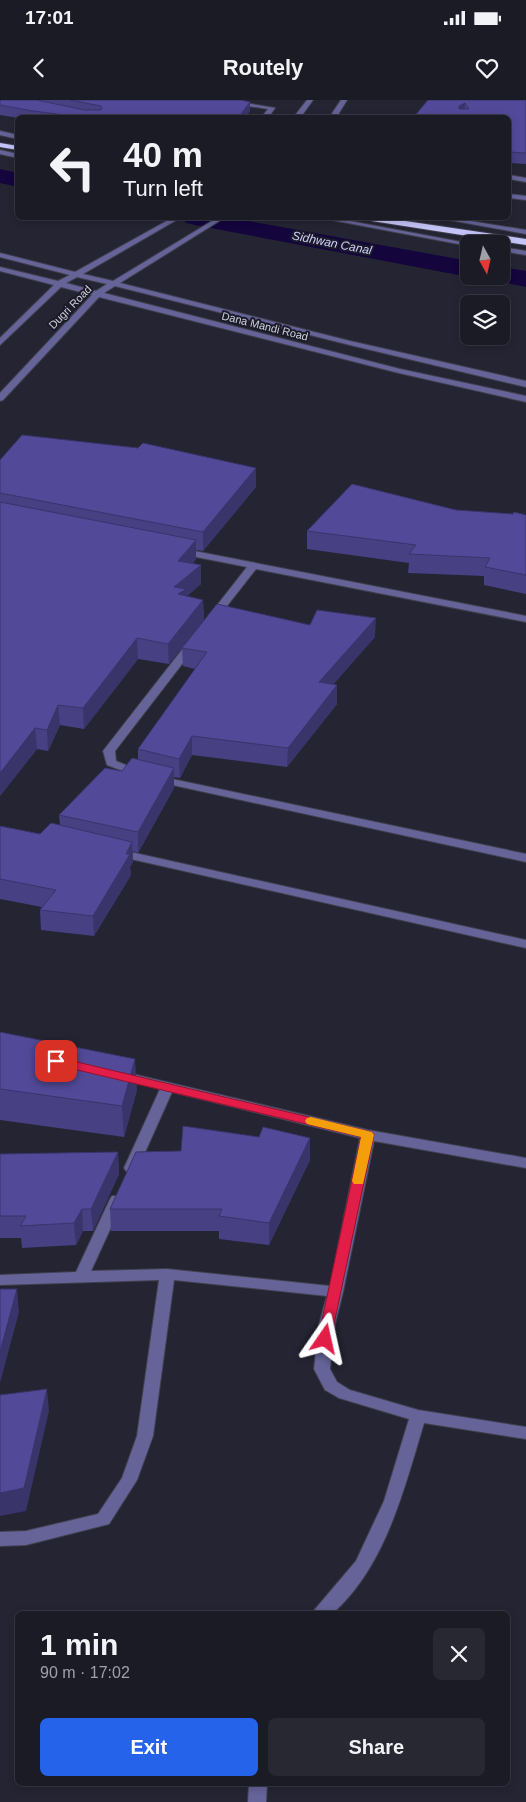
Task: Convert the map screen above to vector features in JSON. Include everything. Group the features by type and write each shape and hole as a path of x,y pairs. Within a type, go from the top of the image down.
{"highway":[{"path":"0,145 15,148"},
{"path":"385,220 526,242"}],"street":[{"path":"213,100 272,108"},
{"path":"266,115 278,100"},
{"path":"298,115 310,100"},
{"path":"334,115 344,100"},
{"path":"0,133 15,136"},
{"path":"0,152 15,155"},
{"path":"511,177 526,180"},
{"path":"511,196 526,198"},
{"name":"Dugri Road","path":"0,343 59,284 172,220"},
{"name":"Dugri Road","path":"0,398 97,294 218,220"},
{"path":"336,220 460,242"},
{"path":"454,220 526,232"},
{"path":"510,251 526,254"},
{"path":"0,255 350,343 526,384"},
{"name":"Dana Mandi Road","path":"0,269 389,369 526,400"},
{"path":"166,548 526,619"},
{"path":"254,565 109,752 111,763 128,771 152,778 526,858"},
{"path":"107,851 526,944"},
{"path":"103,1072 368,1135 526,1163"},
{"path":"81,1277 168,1086"},
{"path":"368,1135 336,1292 327,1324 322,1369 331,1386 345,1394 418,1416 526,1433"},
{"path":"0,1280 166,1274 336,1292"},
{"path":"0,1539 26,1538 103,1519 129,1480 145,1436 166,1274"},
{"path":"323,1611 363,1565 392,1501 418,1416"},
{"path":"257,1802 258,1786"}],"building":[{"path":"0,100 37,100 84,110 101,110 101,106 70,100 241,100 250,102 240,115 65,115 0,105"},
{"path":"428,100 526,100 526,153 511,152 511,115 416,115","holes":["465,103 469,109 459,109 459,106"]},
{"path":"22,435 138,448 143,443 256,468 203,532 0,493 0,460"},
{"path":"352,484 456,510 513,514 514,512 526,515 526,575 485,567 490,558 409,554 416,545 307,531"},
{"path":"0,502 196,540 178,561 201,565 174,587 186,589 178,594 203,600 168,644 137,638 83,708 58,705 47,730 35,728 0,773"},
{"path":"217,604 310,625 317,610 376,618 319,682 337,685 288,748 192,736 179,759 138,749 207,652 182,648"},
{"path":"132,758 174,768 138,832 59,815 105,768 122,771"},
{"path":"51,823 132,842 126,854 130,854 93,916 40,910 56,890 0,879 0,826 40,834"},
{"path":"0,1032 135,1059 122,1106 0,1089"},
{"path":"183,1126 259,1137 263,1127 310,1138 269,1223 219,1216 222,1209 110,1209 136,1152 181,1151"},
{"path":"118,1152 91,1209 82,1209 74,1223 20,1226 26,1216 0,1216 0,1154"},
{"path":"0,1289 17,1289 0,1352"},
{"path":"47,1389 24,1488 0,1493 0,1395"}],"waterway":[{"name":"Sidhwan Canal","path":"0,176 15,179"},
{"name":"Sidhwan Canal","path":"206,220 460,267"},
{"name":"Sidhwan Canal","path":"510,276 526,279"}],"slow traffic":[{"path":"311,1121 368,1135 358,1181"}],"route":[{"path":"56,1061 168,1086 368,1135 325,1339"}]}
